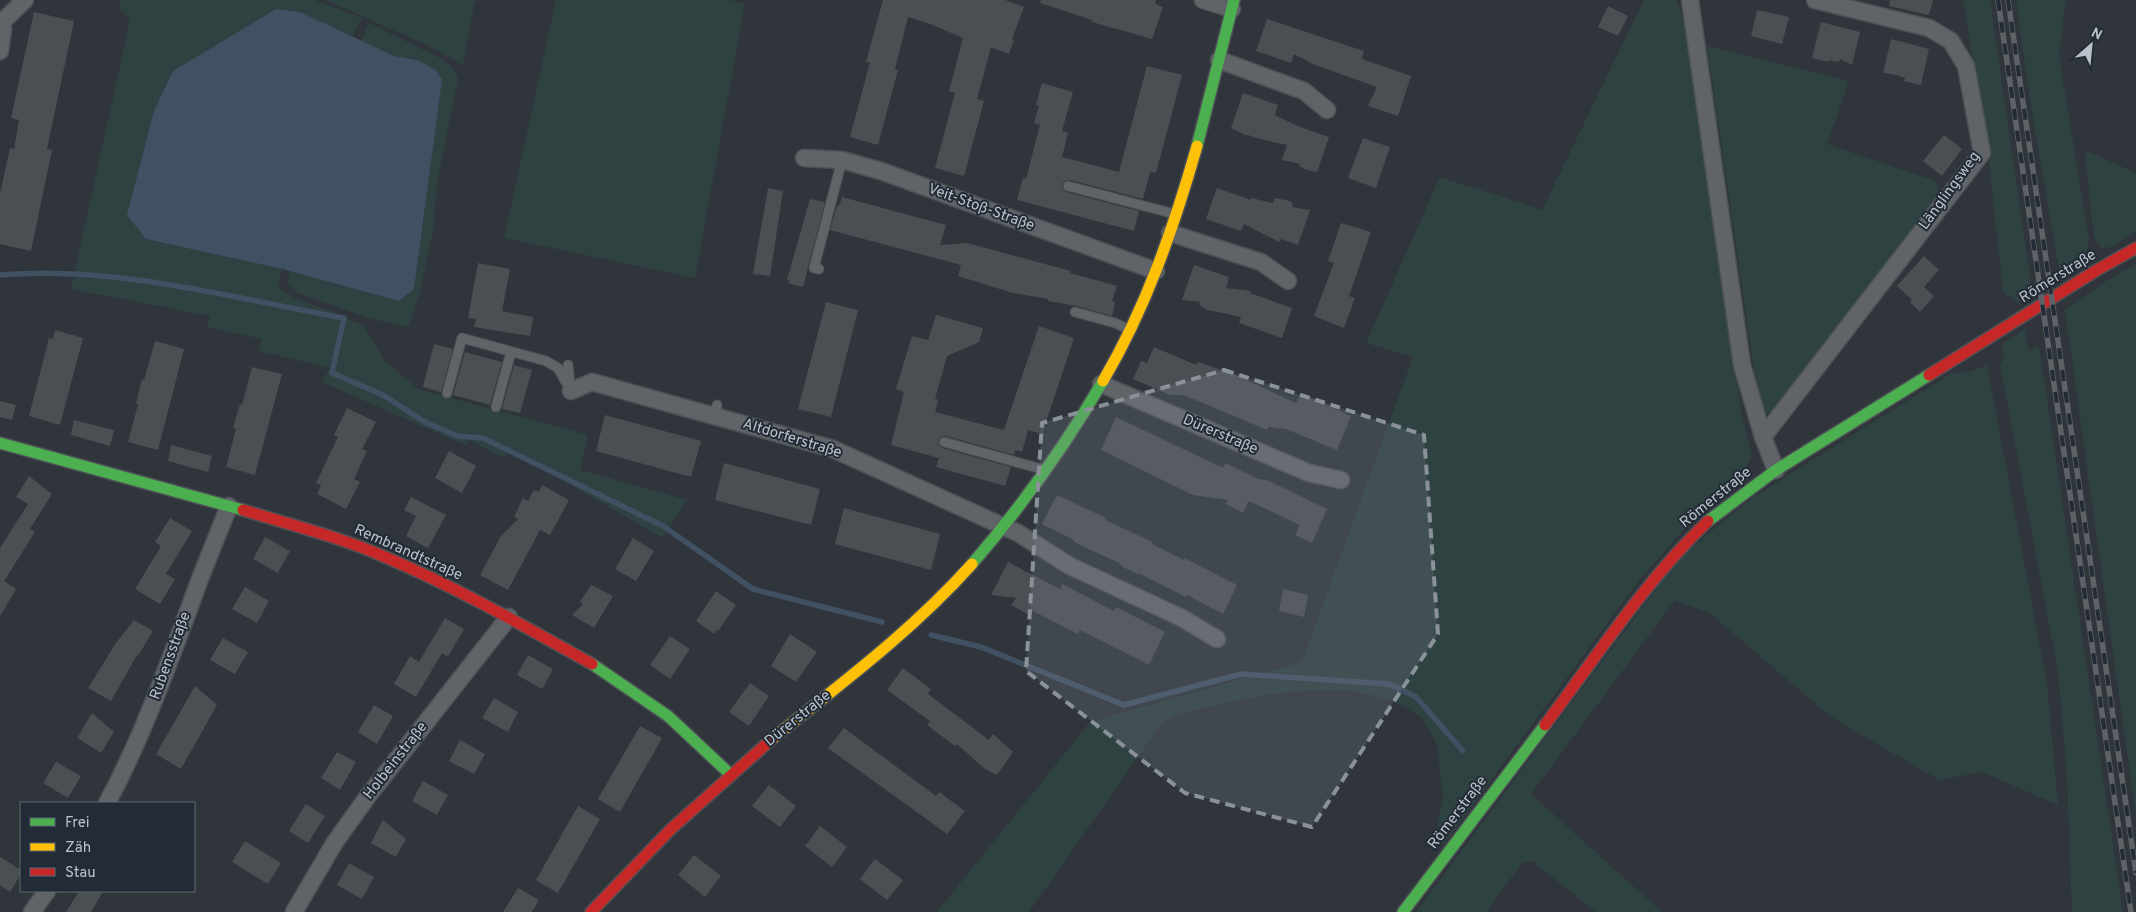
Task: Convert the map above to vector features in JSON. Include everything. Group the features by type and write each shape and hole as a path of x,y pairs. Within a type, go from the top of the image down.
{"street":[{"path":"0,51 4,29 0,22 25,0"},
{"path":"1203,0 1233,4"},
{"path":"1690,0 1742,365 1763,437 1776,470"},
{"name":"Länglingsweg","path":"1763,437 1982,153 1966,66 1951,41 1929,28 1815,0"},
{"name":"Dürerstraße","path":"591,912 642,855 755,753 886,649 966,573 1005,527 1048,470 1101,384 1156,271 1176,214 1198,141 1233,4"},
{"path":"1219,60 1304,91 1327,110"},
{"name":"Veit-Stoß-Straße","path":"804,158 842,160 881,171 1156,271"},
{"path":"1170,232 1261,262 1288,281"},
{"name":"Römerstraße","path":"1403,912 1682,546 1716,514 1776,470 2097,270 2136,248"},
{"name":"Altdorferstraße","path":"571,391 592,382 716,410 833,449 1005,527"},
{"name":"Dürerstraße","path":"1101,384 1309,473 1341,480"},
{"name":"Rembrandtstraße","path":"0,443 229,506 355,545 386,557 509,617 592,664 632,690 684,729 731,775"},
{"name":"Rubensstraße","path":"108,802 140,738 229,506"},
{"path":"1005,527 1018,533 1070,566 1182,618 1216,639"},
{"name":"Holbeinstraße","path":"294,912 335,842 509,617"},
{"path":"32,912 46,892"}],"lane":[{"path":"819,270 814,268 842,160"},
{"path":"1068,186 1176,214"},
{"path":"1075,312 1115,323 1128,329"},
{"path":"447,393 462,338 546,361 558,368 571,391"},
{"path":"496,407 511,352"},
{"path":"568,365 571,391"},
{"path":"944,442 1048,470"}],"highlighted area":[{"path":"1224,370 1424,435 1438,634 1312,827 1185,793 1026,671 1042,423"}],"shaded area":[{"path":"120,0 314,0 362,18 352,37 300,12 276,9 173,71 146,239 282,269 278,284 282,291 295,299 328,310 364,326 384,360 418,389 588,435 580,470 687,500 663,538 510,450 505,458 469,440 467,446 322,382 330,368 259,351 262,339 207,327 210,316 71,289 130,20 119,8"},
{"path":"326,0 477,0 474,5 463,65 427,45"},
{"path":"556,0 729,0 745,4 695,278 504,238"},
{"path":"1644,0 1676,0 1681,11 1688,40 1742,417 1752,455 1744,472 1699,512 1641,578 1443,845 1435,835 1443,798 1437,744 1421,717 1392,700 1350,690 1298,691 1258,696 1180,713 1161,724 1029,912 937,912 1090,722 1302,662 1413,357 1366,343 1440,177 1542,210"},
{"path":"1963,0 1990,0 2032,291 2017,302 2003,292 1988,151"},
{"path":"2016,0 2066,0 2059,56 2089,240 2088,248 2079,265 2059,270 2031,107"},
{"path":"369,23 442,59 453,69 458,79 437,182 433,230 420,291 408,327 372,319 298,293 288,284 289,271 399,301 414,289 442,80 417,60 394,56 361,41"},
{"path":"1707,46 1849,81 1827,144 1936,181 1940,196 1778,409 1766,413 1755,377"},
{"path":"2087,151 2136,173 2136,231 2113,246 2102,249 2094,238 2085,154"},
{"path":"2136,264 2136,816 2065,310 2106,281"},
{"path":"2025,329 2029,351 2039,345 2123,912 2072,912 2067,777 2058,671 2000,364 2004,359 2002,344"},
{"path":"1987,365 2047,684 2058,805 1982,772 1939,780 1831,717 1711,614 1675,600 1531,794 1662,912 1596,912 1532,861 1522,863 1486,912 1416,912 1679,558 1749,500 1952,373 1969,372"}],"water":[{"path":"276,9 300,12 394,56 417,60 436,70 442,80 414,289 399,301 282,269 146,239 127,215 154,111 173,71"}],"building":[{"path":"883,0 1005,0 1024,7 1012,39 1014,40 1009,54 991,47 977,99 984,101 964,176 935,168 955,93 949,91 963,38 930,24 908,17 895,69 898,70 878,145 850,137 870,62 866,62"},
{"path":"1041,0 1156,0 1155,4 1163,7 1152,39 1092,22 1092,20 1040,3"},
{"path":"1890,0 1933,0 1929,15 1889,6"},
{"path":"1608,6 1628,16 1618,36 1598,27"},
{"path":"1757,10 1789,17 1782,44 1751,36"},
{"path":"34,12 74,21 47,149 52,150 31,251 0,244 0,194 10,148 14,149 19,120 11,118"},
{"path":"1267,19 1364,51 1362,59 1411,76 1398,116 1368,106 1377,87 1315,65 1294,54 1291,63 1256,51"},
{"path":"1821,22 1860,32 1852,65 1840,59 1839,62 1829,60 1829,62 1812,58"},
{"path":"1891,39 1929,49 1921,85 1904,81 1905,78 1896,75 1883,73"},
{"path":"1147,66 1182,75 1156,173 1150,172 1143,199 1070,180 1064,181 1062,185 1063,190 1066,192 1139,211 1134,231 1017,200 1023,178 1026,179 1040,125 1034,123 1039,106 1036,105 1042,83 1073,92 1062,131 1068,133 1062,157 1119,172"},
{"path":"1243,93 1278,105 1275,115 1297,126 1329,137 1317,172 1307,170 1299,166 1300,164 1282,160 1287,145 1245,135 1231,128"},
{"path":"1944,135 1962,149 1942,176 1923,161"},
{"path":"1363,138 1390,147 1376,188 1348,178"},
{"path":"768,188 783,191 770,276 753,274"},
{"path":"1217,188 1251,200 1251,198 1273,203 1275,198 1290,201 1293,204 1292,207 1310,210 1298,245 1281,239 1279,242 1244,224 1241,231 1206,219"},
{"path":"842,197 946,225 940,245 967,243 1071,271 1070,273 1117,286 1112,301 1115,302 1112,316 1077,306 1048,301 1048,299 1013,293 958,276 961,265 830,230 837,206 839,206"},
{"path":"810,199 825,202 803,287 788,283 789,280 787,280"},
{"path":"1341,223 1371,232 1349,296 1355,298 1344,328 1314,316 1334,263 1328,261"},
{"path":"1924,256 1939,270 1924,287 1934,296 1920,312 1910,302 1912,300 1897,286"},
{"path":"478,263 510,269 502,311 533,317 530,336 474,327 476,319 468,318"},
{"path":"1194,265 1229,277 1226,288 1251,291 1250,293 1292,308 1282,338 1239,323 1241,317 1208,310 1199,305 1200,302 1182,300"},
{"path":"826,302 858,310 831,417 798,409"},
{"path":"936,315 983,328 979,342 947,356 935,399 938,400 935,412 1004,430 1039,326 1074,338 1042,434 1028,430 1022,452 1015,450 1014,455 946,436 942,436 938,440 938,444 942,448 1011,467 1005,486 936,467 939,458 891,445 904,392 896,389 912,336 928,340"},
{"path":"55,330 83,338 60,425 29,416 49,338 53,339"},
{"path":"155,341 184,349 158,450 128,442 138,404 136,403 142,379 144,380"},
{"path":"434,344 453,349 441,392 423,387"},
{"path":"1154,347 1196,365 1198,362 1238,376 1296,403 1301,393 1351,416 1337,450 1286,429 1268,427 1267,430 1184,395 1170,395 1133,379 1141,361 1147,363"},
{"path":"465,352 502,362 490,405 453,395"},
{"path":"514,365 532,370 520,413 502,409"},
{"path":"252,367 282,374 255,475 226,467 236,429 233,428 240,404 242,405"},
{"path":"0,401 16,405 12,420 0,417"},
{"path":"347,408 376,422 362,449 367,451 354,479 360,482 346,509 317,494 321,485 316,483 338,437 334,435"},
{"path":"605,415 701,441 691,477 596,451"},
{"path":"1116,417 1223,468 1225,463 1258,479 1267,480 1327,509 1312,543 1295,535 1300,525 1249,501 1243,513 1226,504 1228,500 1193,495 1101,450"},
{"path":"74,420 114,430 110,446 71,435"},
{"path":"171,445 212,456 208,472 168,461"},
{"path":"449,451 476,466 462,493 435,478"},
{"path":"724,463 820,489 811,525 715,500"},
{"path":"29,476 52,494 30,529 35,532 4,581 16,589 0,616 0,548 28,504 16,497"},
{"path":"542,485 569,500 550,535 540,530 508,590 480,575 501,536 518,519 514,517 523,498 528,501 534,490 539,492"},
{"path":"1057,495 1237,585 1223,614 1187,595 1186,597 1137,574 1042,524"},
{"path":"411,497 446,515 428,548 406,536 416,516 404,510"},
{"path":"844,508 940,534 931,570 835,544"},
{"path":"170,518 192,531 166,574 175,579 160,604 135,589 161,546 155,542"},
{"path":"265,537 290,551 278,573 253,559"},
{"path":"633,538 654,551 636,581 615,569"},
{"path":"1008,562 1060,589 1062,584 1114,611 1116,607 1165,632 1149,665 1080,630 1078,634 1031,610 1028,614 1011,605 1016,598 991,595"},
{"path":"591,585 613,596 594,628 572,615 583,604 580,602"},
{"path":"245,587 269,601 257,623 232,609"},
{"path":"1283,589 1308,595 1304,617 1279,611"},
{"path":"716,591 736,605 714,634 696,621"},
{"path":"445,618 464,629 448,657 442,653 416,697 394,684 410,656 419,662"},
{"path":"134,620 153,631 111,701 88,688 116,643"},
{"path":"790,634 817,652 796,682 771,666"},
{"path":"670,636 690,649 670,679 650,665"},
{"path":"223,638 248,652 235,674 210,660"},
{"path":"528,655 553,669 542,689 517,675"},
{"path":"903,668 931,689 928,694 989,740 993,734 1013,752 997,775 985,769 957,744 955,746 927,725 930,721 887,690"},
{"path":"750,683 769,696 749,726 729,712"},
{"path":"195,686 217,705 181,769 156,754"},
{"path":"494,698 518,712 508,732 482,718"},
{"path":"374,705 393,716 377,744 358,732"},
{"path":"92,713 114,732 101,753 77,738"},
{"path":"640,726 662,738 620,812 598,799"},
{"path":"844,728 936,796 939,792 965,811 947,834 828,748"},
{"path":"460,740 485,754 474,774 449,761"},
{"path":"337,752 356,762 340,790 321,778"},
{"path":"56,762 81,776 68,798 43,783"},
{"path":"423,781 448,795 437,815 412,801"},
{"path":"769,785 796,806 780,827 752,806"},
{"path":"306,804 325,816 308,843 289,831"},
{"path":"578,806 600,819 558,893 536,880"},
{"path":"383,820 406,839 396,857 371,843"},
{"path":"820,826 847,847 832,867 805,846"},
{"path":"245,841 281,863 268,884 232,862"},
{"path":"694,855 721,876 705,897 678,875"},
{"path":"0,857 20,869 20,876 10,892 0,885"},
{"path":"875,859 903,880 887,900 860,879"},
{"path":"349,863 374,877 362,899 337,885"},
{"path":"518,888 539,900 532,912 503,912"},
{"path":"78,892 102,892 91,912 66,912"}],"waterway":[{"path":"0,275 43,273 130,279 173,285 344,318 332,373 383,395 425,422 457,436 483,438 663,526 753,589 882,622"},
{"path":"931,635 981,647 1124,705 1241,674 1389,684 1416,697 1463,751"}],"railway":[{"path":"1998,0 2131,912"},
{"path":"2008,0 2136,873"}],"traffic: fast":[{"path":"1197,146 1234,0"},
{"path":"1708,521 1776,470 1929,375"},
{"path":"972,564 1042,475 1074,429 1103,381"},
{"path":"0,443 243,510"},
{"path":"592,664 668,716 731,775"},
{"path":"1403,912 1545,725"}],"traffic: slow":[{"path":"1103,381 1146,296 1179,207 1197,146"},
{"path":"772,739 901,634 972,564"}],"traffic: jam":[{"path":"1929,375 2097,270 2136,248"},
{"path":"243,510 368,550 438,581 592,664"},
{"path":"1545,725 1642,594 1663,568 1708,521"},
{"path":"591,912 671,829 772,739"}]}
